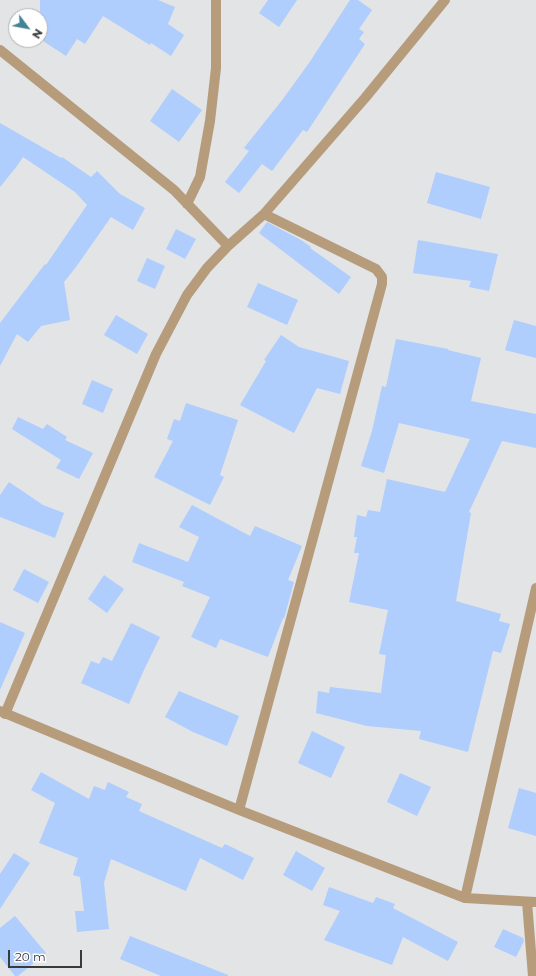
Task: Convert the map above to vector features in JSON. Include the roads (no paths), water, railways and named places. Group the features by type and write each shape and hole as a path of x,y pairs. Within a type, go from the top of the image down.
{"street":[{"path":"187,204 200,178 210,121 216,68 216,0"},
{"path":"445,0 365,98 264,214 228,246 207,268 187,295 156,354 3,713 239,810 465,898 532,902 533,976"},
{"path":"0,50 174,190 228,246"},
{"path":"239,810 382,284 382,277 376,269 264,214"},
{"path":"465,898 536,588"}]}
